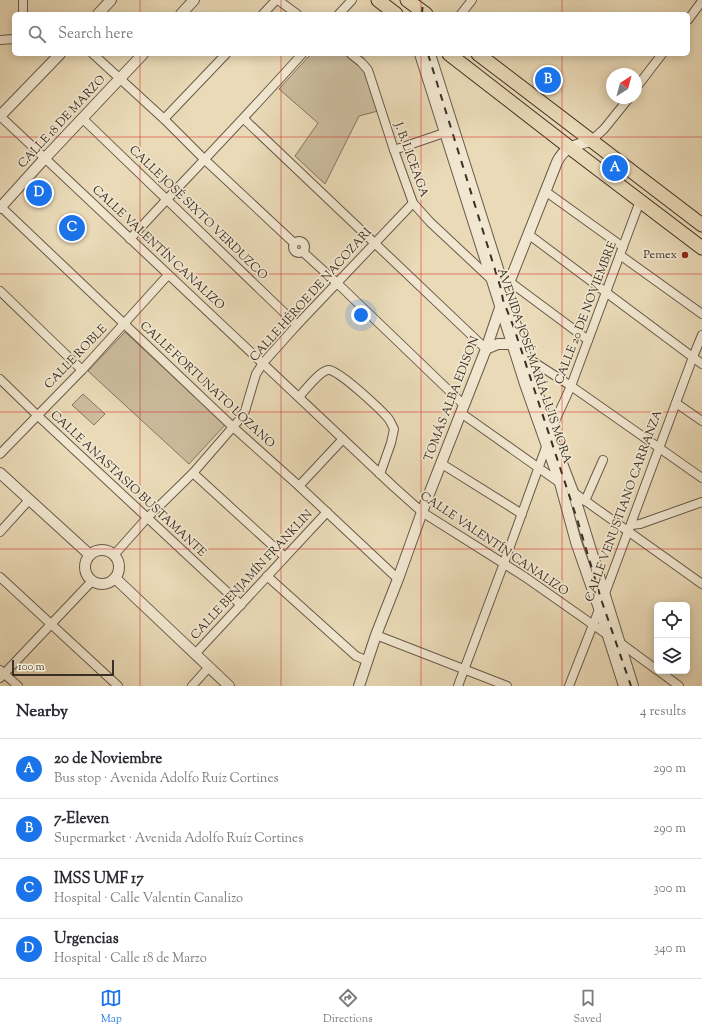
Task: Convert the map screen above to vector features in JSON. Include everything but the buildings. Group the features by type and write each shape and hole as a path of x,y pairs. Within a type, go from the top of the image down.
{"main road":[{"path":"378,0 393,12"},
{"path":"408,0 423,12"},
{"path":"451,56 702,248"},
{"path":"481,56 702,225"}],"street":[{"path":"23,0 23,12"},
{"path":"100,12 111,0"},
{"path":"183,12 194,0"},
{"path":"265,12 277,0 294,12"},
{"path":"341,12 352,0"},
{"path":"463,12 472,0"},
{"path":"690,17 702,1"},
{"path":"0,40 12,39"},
{"path":"0,116 58,56"},
{"path":"95,56 164,119 204,159 294,243 301,241 305,248 303,252 337,283 463,409 538,468 560,483"},
{"name":"CALLE 18 DE MARZO","path":"1,208 45,158 141,56"},
{"path":"164,119 224,56"},
{"path":"130,239 204,159 244,119 300,56"},
{"name":"J. B. LICEAGA","path":"354,56 368,70 412,203 505,293"},
{"name":"AVENIDA JOSÉ MARÍA LUIS MORA","path":"421,56 491,279 546,447 560,483 576,542 624,686"},
{"name":"AVENIDA JOSÉ MARÍA LUIS MORA","path":"431,56 550,432 573,492 633,686"},
{"path":"642,80 660,56"},
{"path":"569,147 591,141 604,130 624,104"},
{"name":"CALLE VALENTÍN CANALIZO","path":"0,116 342,439 422,512 504,564 654,667"},
{"name":"CALLE JOSÉ SIXTO VERDUZCO","path":"82,118 297,325"},
{"path":"244,119 486,349 498,344 513,344"},
{"path":"394,150 444,133"},
{"name":"TOMÁS ALBA EDISON","path":"359,686 376,635 422,512 486,349 505,293 560,156 569,147"},
{"path":"545,191 624,247"},
{"name":"CALLE 20 DE NOVIEMBRE","path":"550,432 571,386 640,201"},
{"name":"CALLE HÉROE DE NACOZARI","path":"114,555 147,518 193,473 245,411 256,374 263,363 412,203"},
{"name":"CALLE FORTUNATO LOZANO","path":"1,208 398,579"},
{"path":"528,234 702,364"},
{"path":"620,255 702,314"},
{"name":"CALLE ROBLE","path":"0,454 82,370 168,275"},
{"path":"510,282 588,340"},
{"path":"0,291 82,370"},
{"name":"CALLE VENUSTIANO CARRANZA","path":"569,686 605,596 702,335"},
{"path":"526,357 660,447 702,478"},
{"path":"299,397 322,373 327,370 331,370 346,379 375,406 387,418 394,429 391,443 380,474"},
{"name":"CALLE ANASTASIO BUSTAMANTE","path":"0,379 241,605"},
{"path":"676,403 702,422"},
{"path":"299,486 342,439"},
{"path":"458,686 546,447"},
{"path":"585,502 603,460"},
{"path":"442,464 522,514"},
{"path":"0,473 90,555"},
{"path":"193,473 285,557"},
{"path":"573,492 585,502 630,528 702,584"},
{"path":"0,532 29,500"},
{"path":"630,528 702,502"},
{"name":"CALLE BENJAMÍN FRANKLIN","path":"195,654 327,512"},
{"path":"99,550 104,550 114,555 119,567 115,578 106,584 92,581 86,574 84,566 90,555 99,550"},
{"path":"267,576 356,656 368,661"},
{"path":"0,577 118,686"},
{"path":"115,578 229,686"},
{"path":"18,686 1,674 92,581"},
{"path":"376,635 507,686"},
{"path":"192,686 209,667"},
{"name":"CALLE VALENTÍN CANALIZO","path":"663,674 679,686"}],"shaded area":[{"path":"309,56 347,56 365,70 378,111 359,116 325,184 295,156 318,123 279,89"},
{"path":"125,332 225,425 189,464 88,371"},
{"path":"83,394 105,414 94,425 72,405"}],"railway":[{"path":"422,12 423,0"},
{"path":"429,56 501,289 503,300 514,328 578,522 602,602 631,686"}],"place":[{"name":"7-Eleven","path":"548,80"},
{"name":"20 de Noviembre","path":"615,168"},
{"name":"Urgencias","path":"39,193"},
{"name":"IMSS UMF 17","path":"72,228"},
{"name":"Pemex","path":"685,255"}]}
